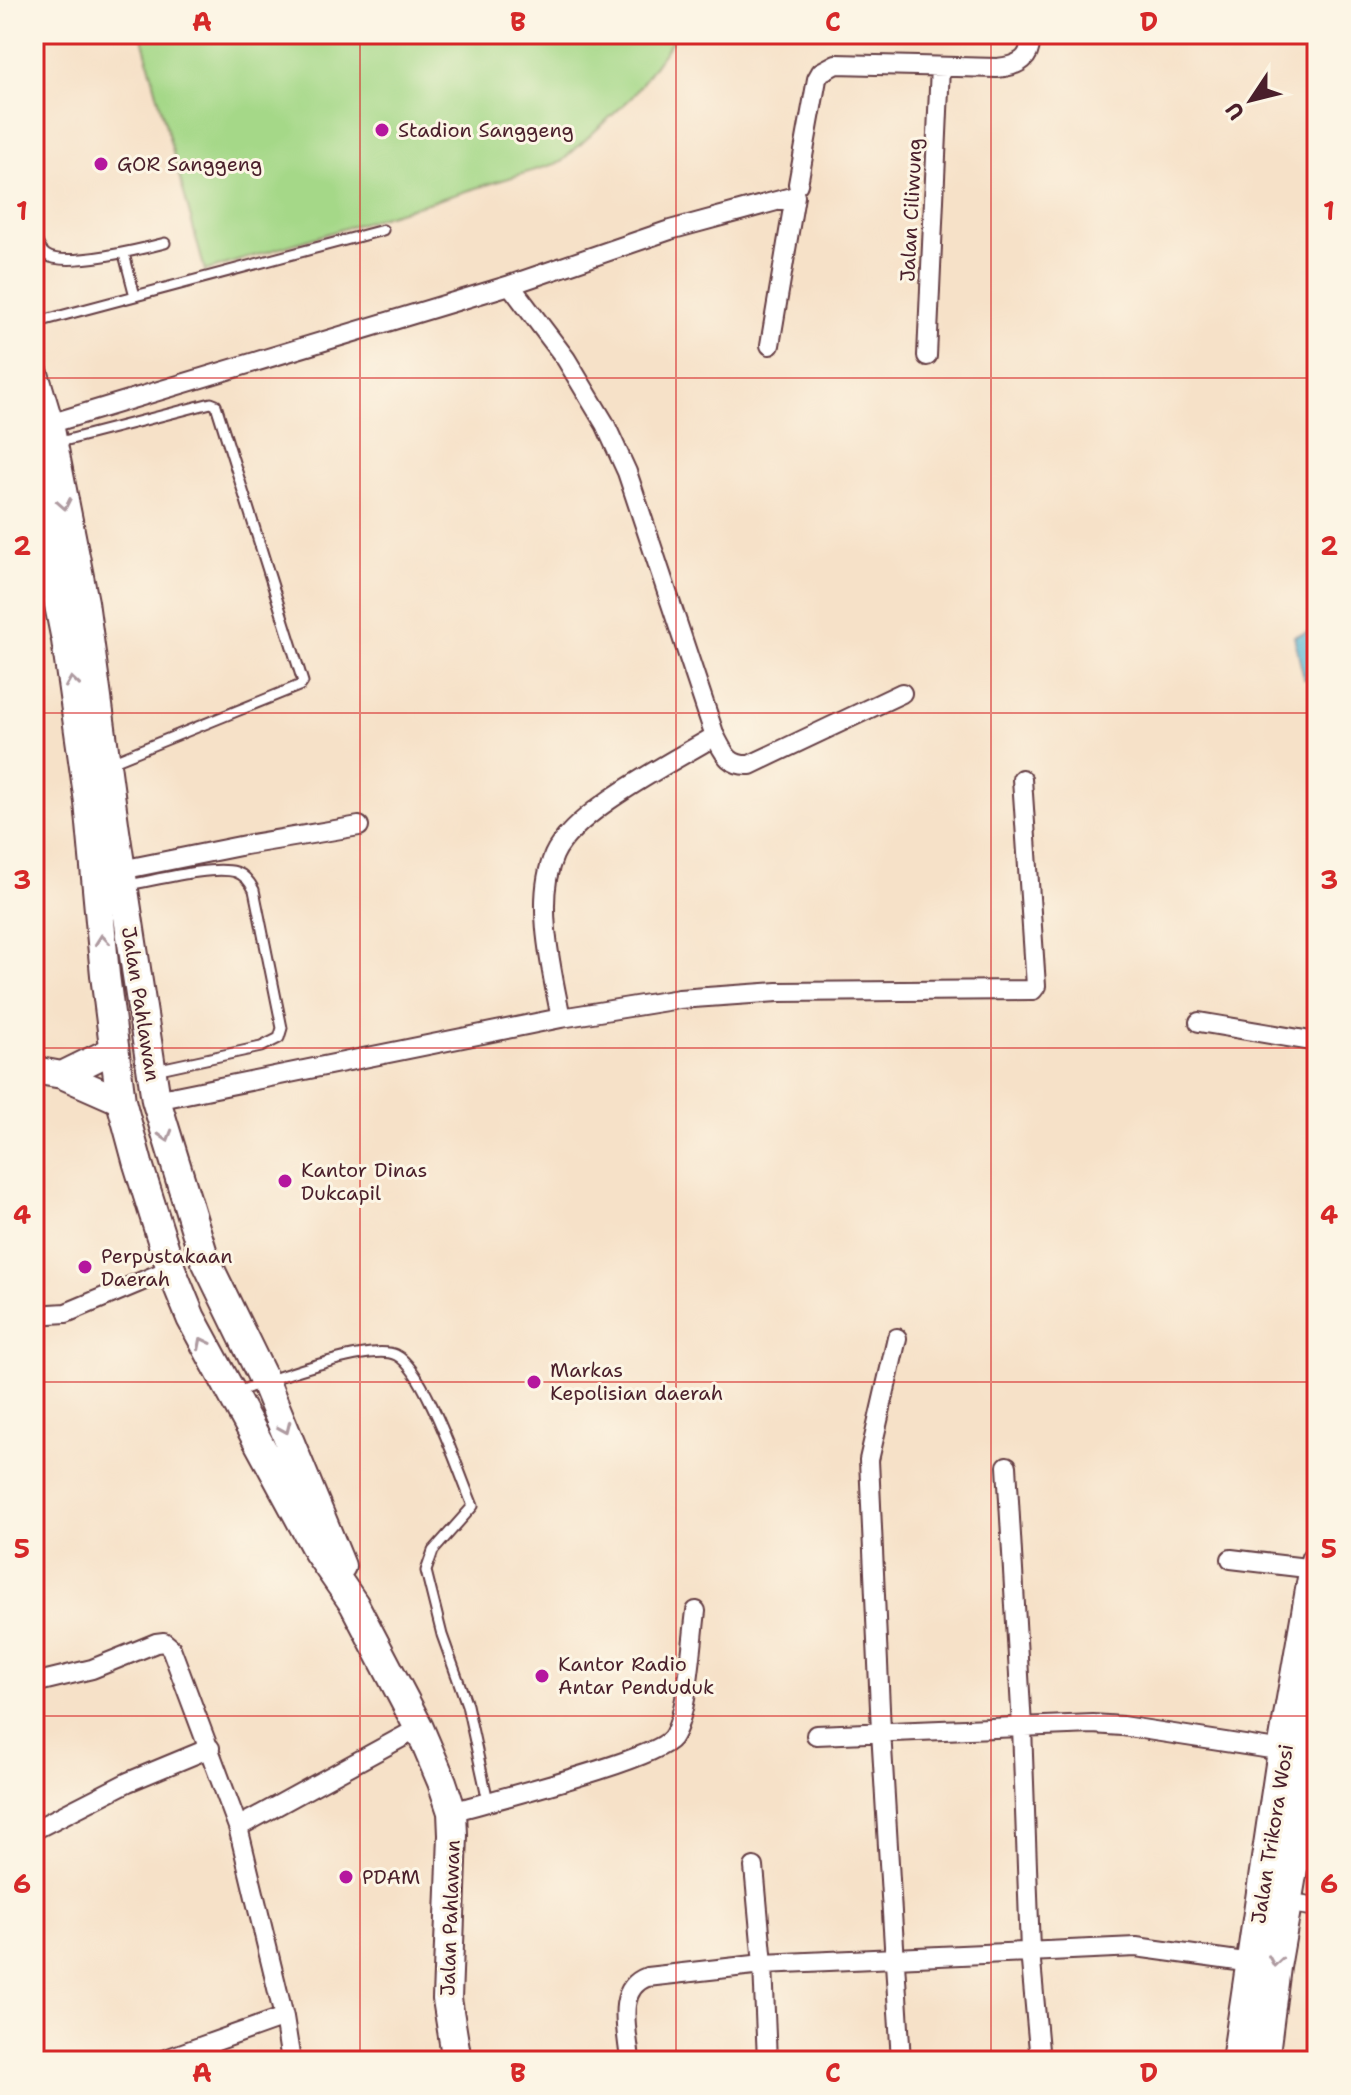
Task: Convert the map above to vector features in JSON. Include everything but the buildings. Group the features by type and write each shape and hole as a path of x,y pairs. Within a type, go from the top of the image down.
{"highway":[{"name":"Jalan Trikora Wosi","path":"1262,2061 1304,1754 1316,1565"},
{"name":"Jalan Trikora Wosi","path":"1238,2061 1252,1963 1304,1754 1317,1719"}],"main road":[{"name":"Jalan Pahlawan","path":"34,374 50,434 72,604 80,735 103,833 122,878 156,1100 204,1257 265,1382 335,1547 354,1604"},
{"name":"Jalan Pahlawan","path":"34,480 72,604 107,764 103,833 105,975 121,1101 171,1269 191,1318 230,1395 318,1552 354,1604 419,1728 442,1782 452,1812 453,1875 447,1999 457,2061"},
{"path":"105,975 136,973"},
{"path":"62,1075 115,1049"},
{"path":"34,1070 62,1075 121,1101"}],"street":[{"path":"798,184 817,79 821,72 836,64 1016,66 1027,57 1031,42 1029,34"},
{"name":"Jalan Ciliwung","path":"927,356 940,67"},
{"path":"50,434 670,230 795,196 770,345"},
{"path":"510,285 566,359 605,424 627,472 715,736 729,761 750,765 902,693"},
{"path":"561,1018 548,935 546,894 555,852 591,812 715,736"},
{"path":"156,1100 561,1018 679,999 778,992 1033,990 1036,986 1022,779"},
{"path":"122,878 245,845 359,826"},
{"path":"1199,1022 1317,1042"},
{"path":"34,1315 66,1313 171,1269"},
{"path":"897,1338 869,1460 881,1731 901,2061"},
{"path":"1007,1466 1022,1727 1030,1951 1040,2061"},
{"path":"1231,1559 1316,1565"},
{"path":"452,1812 610,1767 657,1750 672,1739 681,1717 696,1611"},
{"path":"34,1683 92,1669 141,1648 164,1642 171,1648 238,1827 284,2017 291,2061"},
{"path":"816,1735 1093,1724 1304,1754"},
{"path":"238,1827 419,1728"},
{"path":"34,1830 128,1782 210,1748"},
{"path":"754,1867 763,1964 767,2061"},
{"path":"1285,1902 1317,1907"},
{"path":"630,2061 625,1997 640,1980 763,1964 1145,1947 1252,1963"},
{"path":"160,2061 284,2017"}],"lane":[{"path":"34,323 383,230"},
{"path":"34,233 41,251 57,259 124,254 165,243"},
{"path":"124,254 135,296"},
{"path":"50,434 211,403 216,405 303,682 107,764"},
{"path":"122,878 219,870 239,873 248,880 254,890 282,1028 279,1038 261,1047 150,1071"},
{"path":"230,1395 265,1382 382,1350 397,1355 420,1380 473,1506 433,1551 426,1571 442,1635 467,1705 488,1801"}],"green space":[{"name":"Stadion Sanggeng","path":"141,34 670,34 672,41 632,97 561,162 205,271"}],"water":[{"path":"1317,630 1317,676 1304,679 1294,636"}],"place":[{"name":"Stadion Sanggeng","path":"382,130"},
{"name":"GOR Sanggeng","path":"101,164"},
{"name":"Kantor Dinas Dukcapil","path":"285,1181"},
{"name":"Perpustakaan Daerah","path":"85,1267"},
{"name":"Markas Kepolisian daerah","path":"534,1382"},
{"name":"Kantor Radio Antar Penduduk","path":"542,1676"},
{"name":"PDAM","path":"346,1877"}]}
